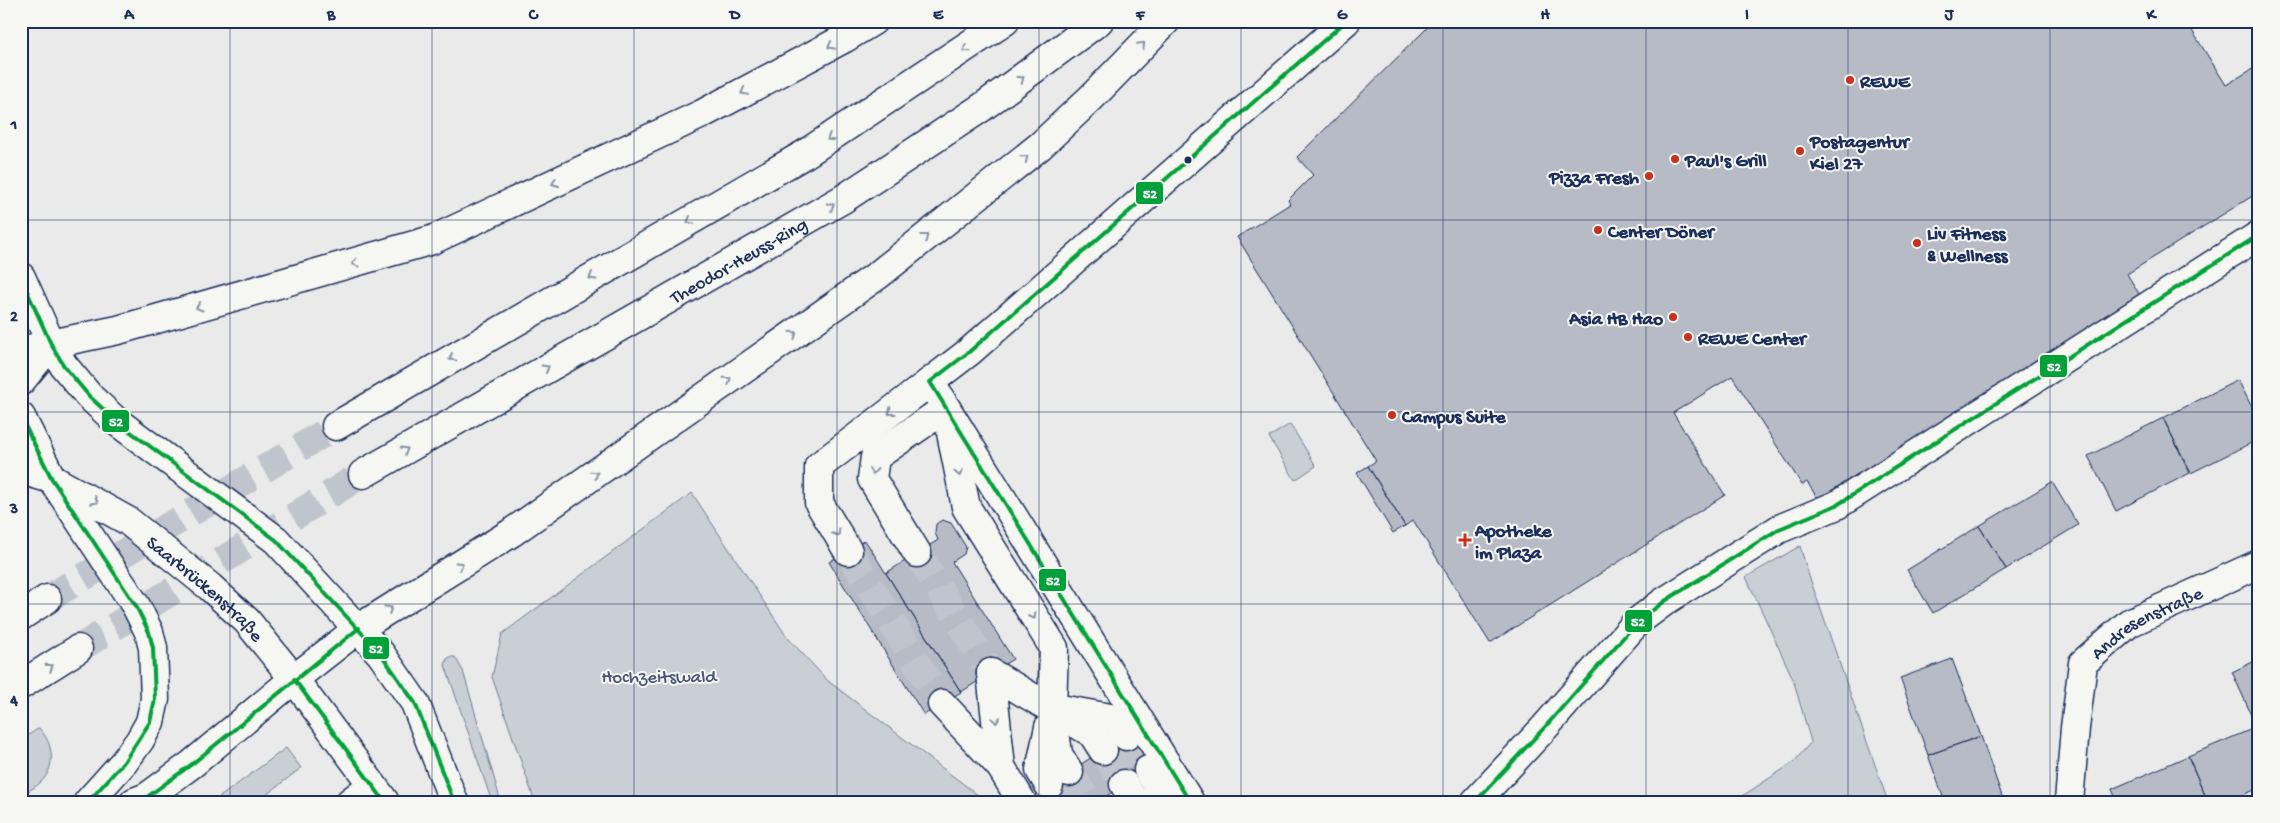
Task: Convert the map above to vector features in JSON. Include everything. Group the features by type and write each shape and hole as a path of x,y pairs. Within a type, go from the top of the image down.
{"main road":[{"path":"21,351 118,330 432,240 702,114 845,38 873,21"},
{"path":"336,426 806,154 1005,21"},
{"name":"Theodor-Heuss-Ring","path":"363,474 843,199 981,108 1099,21"},
{"path":"134,802 147,798 192,764 359,628 512,533 878,275 1040,146 1091,98 1166,21"},
{"path":"848,551 819,503 819,466 969,352 1346,21"},
{"path":"1475,802 1545,727 1637,622 1665,601 1779,529 1838,505 2259,235"},
{"path":"21,277 51,344 64,366 89,396 116,421 276,540 381,654 415,702 454,802"},
{"path":"21,381 51,344"},
{"path":"930,382 1190,802"},
{"path":"917,553 872,479 874,457 946,408"},
{"path":"946,408 966,508 1054,648 1052,708 1059,778"},
{"path":"21,417 52,479 136,606 149,632 153,648 155,699 150,722 124,762 88,802"},
{"name":"Saarbrückenstraße","path":"21,470 52,479 128,521 210,587 247,621 294,679 378,794 350,802"},
{"name":"Andresenstraße","path":"2069,802 2083,663 2129,623 2259,564"},
{"path":"21,616 47,600"},
{"path":"21,686 78,649"},
{"path":"1001,767 991,673 1092,733 1103,750"},
{"path":"942,704 1001,767 1022,802"},
{"path":"1052,708 1116,719 1126,736"},
{"path":"1148,770 1158,786 1155,802"}],"green space":[{"path":"1290,424 1316,466 1295,480 1269,437"},
{"name":"Hochzeitswald","path":"692,493 787,637 828,681 987,802 535,802 492,677 502,634"},
{"path":"1800,546 1888,802 1713,802 1741,797 1794,762 1811,742 1793,679 1746,577"},
{"path":"450,657 455,657 463,671 501,802 492,802 445,665"},
{"path":"39,728 50,747 51,762 46,776 41,782 21,796 21,740"},
{"path":"286,748 301,768 257,802 213,802"}],"building":[{"name":"REWE Center","path":"1434,21 2186,21 2226,85 2259,65 2259,192 2127,274 2141,297 1818,499 1807,482 1802,485 1732,376 1673,413 1725,495 1490,643 1413,520 1405,526 1368,466 1376,461 1237,237 1290,204 1288,200 1313,175 1297,157"},
{"path":"2238,380 2259,421 2259,439 2191,473 2163,418"},
{"path":"2163,418 2190,473 2116,511 2088,456"},
{"path":"1368,466 1405,526 1393,533 1357,473"},
{"path":"2052,482 2078,525 2006,569 1979,526"},
{"path":"942,520 951,523 966,547 964,554 952,562 1013,659 961,692 886,573 938,540 935,533 936,524"},
{"path":"1979,526 2006,569 1933,613 1907,570"},
{"path":"865,540 961,692 924,715 829,562"},
{"path":"1952,659 1981,736 1928,755 1900,678"},
{"path":"2259,659 2259,711 2251,714 2232,672"},
{"path":"2259,726 2259,788 2227,802 2208,802 2188,756"},
{"path":"1133,731 1154,765 1097,802 1050,802 1042,789"},
{"path":"1981,736 2004,802 1945,802 1928,755"},
{"path":"2188,756 2208,802 2117,802 2112,789"}],"tunnel":[{"path":"47,599 336,426"},
{"path":"78,649 363,474"},
{"path":"848,551 942,704"},
{"path":"917,553 991,673"},
{"path":"1126,736 1148,770"},
{"path":"1103,750 1124,784"},
{"path":"1069,772 1088,802"},
{"path":"1049,785 1060,802"}],"transit line":[{"name":"52","path":"1190,802 930,382 969,352 1346,21"},
{"name":"52","path":"1475,802 1545,727 1637,622 1665,601 1779,529 1837,505 2259,235"},
{"name":"52","path":"21,278 51,344 64,366 89,396 116,421 276,540 381,654 415,703 454,802"},
{"name":"52","path":"21,418 52,479 136,606 149,632 153,648 155,699 150,722 124,762 88,802"},
{"name":"52","path":"135,802 147,797 192,764 359,628"},
{"name":"52","path":"294,679 385,802"}],"place":[{"name":"REWE","path":"1850,80"},
{"name":"Postagentur Kiel 27","path":"1800,151"},
{"name":"Paul's Grill","path":"1675,159"},
{"name":"Pizza Fresh","path":"1649,176"},
{"name":"Center Döner","path":"1598,230"},
{"name":"Liv Fitness & Wellness","path":"1917,243"},
{"name":"Asia HB Hao","path":"1673,317"},
{"name":"REWE Center","path":"1688,337"},
{"name":"Campus Suite","path":"1392,415"},
{"name":"Apotheke im Plaza","path":"1465,540"}]}
